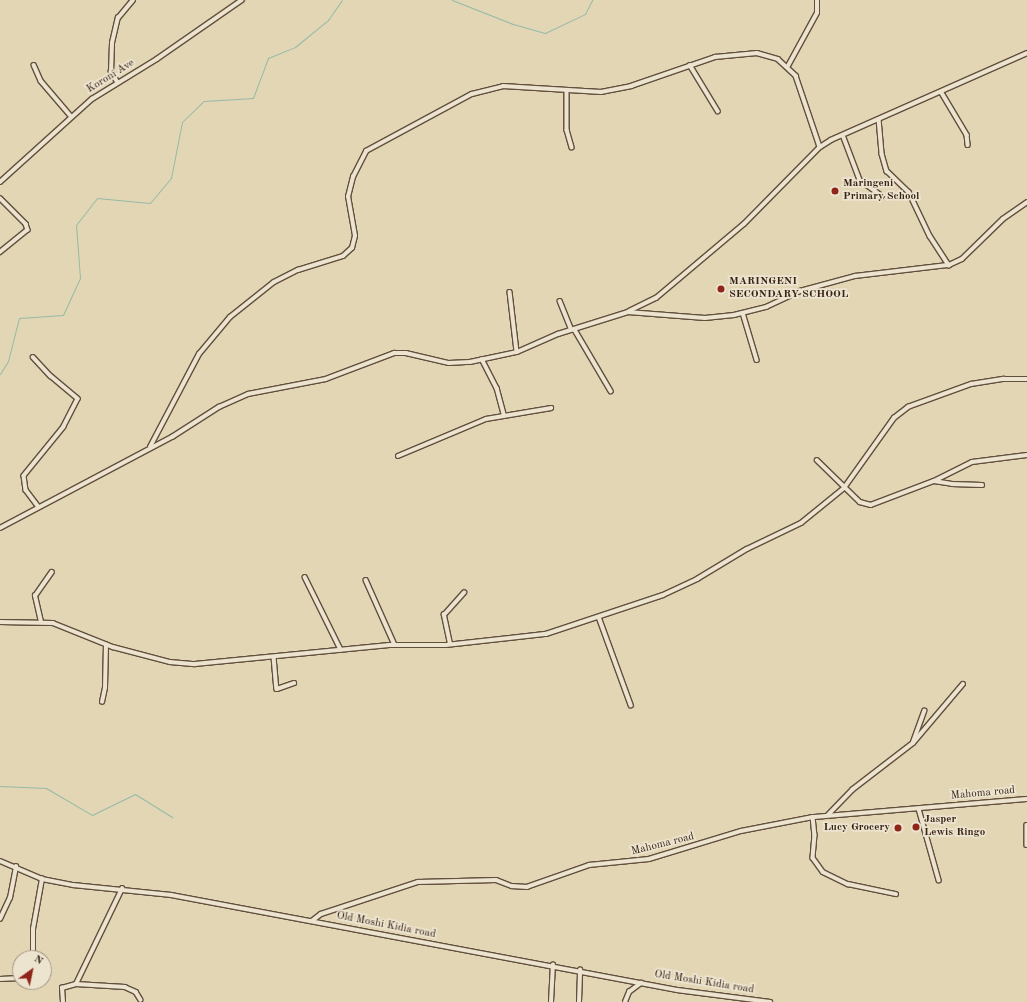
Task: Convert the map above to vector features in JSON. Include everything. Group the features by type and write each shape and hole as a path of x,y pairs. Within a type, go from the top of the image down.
{"street":[{"path":"117,82 111,72 113,38 120,14 133,0"},
{"name":"Koroni Ave","path":"0,182 71,116 117,82 157,58 242,0"},
{"path":"788,66 817,13 817,0"},
{"path":"150,447 196,359 230,317 274,282 294,272 343,256 352,248 355,236 348,207 349,188 358,165 369,148 418,125 472,94 503,86 567,92 618,89 690,65 729,54 757,53 778,59 788,66 801,87 820,147"},
{"path":"0,528 38,506 179,433 232,400 261,391 326,379 394,353 406,353 449,363 482,359 517,352 573,330 628,312 656,298 744,224 820,147 843,135 942,93 1027,54"},
{"path":"34,65 41,81 71,116"},
{"path":"690,65 718,111"},
{"path":"567,92 567,130 572,147"},
{"path":"942,93 967,135 968,145"},
{"path":"879,119 882,154 887,171 909,192 930,236 949,265"},
{"path":"843,135 860,180 882,196"},
{"path":"0,198 26,224 28,230 0,253"},
{"path":"628,312 704,318 743,313 766,307 800,291 854,276 949,265 962,259 1003,219 1027,202"},
{"path":"510,292 517,352"},
{"path":"560,301 573,330 612,391"},
{"path":"743,313 757,360"},
{"path":"33,357 51,376 78,399 64,427 24,476 26,490 38,506"},
{"path":"482,359 496,388 504,415"},
{"path":"0,622 41,622 60,625 106,645 170,662 195,664 395,645 450,644 546,634 599,618 663,595 697,579 742,552 801,523 844,488 894,418 908,406 971,384 1004,379 1027,379"},
{"path":"398,456 486,419 551,408"},
{"path":"818,460 844,488 860,502 871,505 934,481 972,462 1027,455"},
{"path":"934,481 952,484 982,485"},
{"path":"41,622 35,596 52,572"},
{"path":"305,577 341,650"},
{"path":"366,580 395,645"},
{"path":"450,644 444,616 464,593"},
{"path":"599,618 631,705"},
{"path":"102,702 105,688 106,645"},
{"path":"274,657 277,689 294,683"},
{"path":"828,815 852,790 913,743 963,684"},
{"path":"913,743 924,711"},
{"name":"Mahoma road","path":"312,921 321,914 418,882 496,880 512,886 527,887 589,865 649,859 741,831 813,817 1027,799"},
{"path":"919,809 939,880"},
{"path":"813,817 815,835 813,858 823,872 848,884 896,894"},
{"path":"1027,825 1027,845"},
{"name":"Old Moshi Kidia road","path":"0,861 42,879 73,885 171,895 580,970 677,990 770,1002"},
{"path":"0,918 10,898 16,867"},
{"path":"33,950 33,929 42,879"},
{"path":"76,984 122,889"},
{"path":"550,1002 553,965"},
{"path":"579,1002 580,970"},
{"path":"0,979 12,978"},
{"path":"626,1002 630,992 642,982"},
{"path":"63,1002 62,988 76,984 125,987 136,992 141,1000"}],"waterway":[{"path":"0,374 8,361 19,318 63,315 80,278 76,225 97,198 150,203 171,178 182,122 204,101 253,98 268,58 295,47 328,20 342,0"},
{"path":"452,0 513,24 545,33 585,14 592,0"},
{"path":"0,786 46,788 92,815 135,794 172,817"}],"place":[{"name":"Maringeni Primary School","path":"835,191"},
{"name":"MARINGENI SECONDARY SCHOOL","path":"721,289"},
{"name":"Jasper Lewis Ringo","path":"916,827"},
{"name":"Lucy Grocery","path":"898,828"}]}
